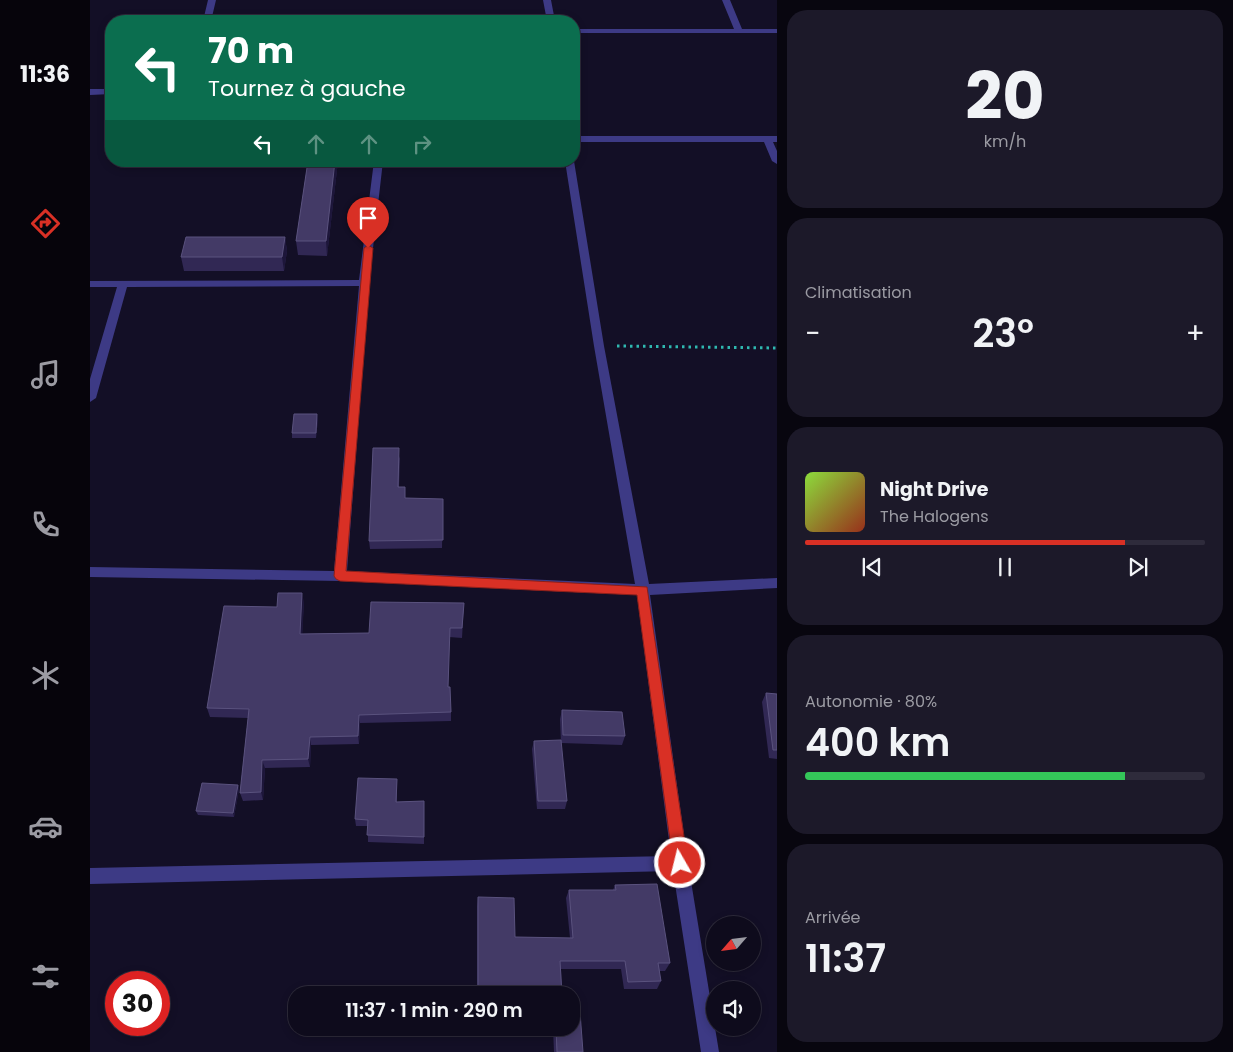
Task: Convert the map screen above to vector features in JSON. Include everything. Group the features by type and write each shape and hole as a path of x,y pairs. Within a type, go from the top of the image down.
{"street":[{"path":"208,15 212,0"},
{"path":"547,0 550,15"},
{"path":"726,0 739,31"},
{"path":"580,31 777,31"},
{"path":"90,92 105,92"},
{"path":"580,138 772,139 777,161"},
{"path":"340,576 364,282 377,167"},
{"path":"570,167 642,590 680,863 710,1052"},
{"path":"90,284 364,282"},
{"path":"90,398 123,283"},
{"path":"90,572 340,576 642,590 777,583"},
{"path":"90,876 680,863"}],"path":[{"path":"599,346 777,348"}],"building":[{"path":"307,167 334,167 326,241 296,241"},
{"path":"186,237 285,237 282,257 181,257"},
{"path":"294,414 317,414 316,433 292,433"},
{"path":"373,448 399,448 398,487 405,487 405,498 443,499 443,540 369,541"},
{"path":"278,593 302,593 300,634 369,633 371,602 464,603 462,628 450,628 448,687 450,687 451,712 359,715 358,736 310,737 308,759 262,760 261,792 240,793 249,709 207,708 224,606 277,607"},
{"path":"766,693 777,694 777,750 773,750"},
{"path":"562,710 622,712 625,736 563,735"},
{"path":"561,740 567,801 538,801 534,741"},
{"path":"358,778 397,779 396,802 424,801 424,837 367,835 368,820 355,819"},
{"path":"202,783 238,785 233,813 196,811"},
{"path":"657,884 670,963 658,963 661,981 628,982 625,961 560,961 561,986 478,986 478,897 514,898 515,937 573,938 569,890 616,890 615,885"},
{"path":"580,1012 583,1052 557,1052 556,1036 580,1036"}],"route":[{"path":"368,248 340,576 642,590 680,863"}]}
